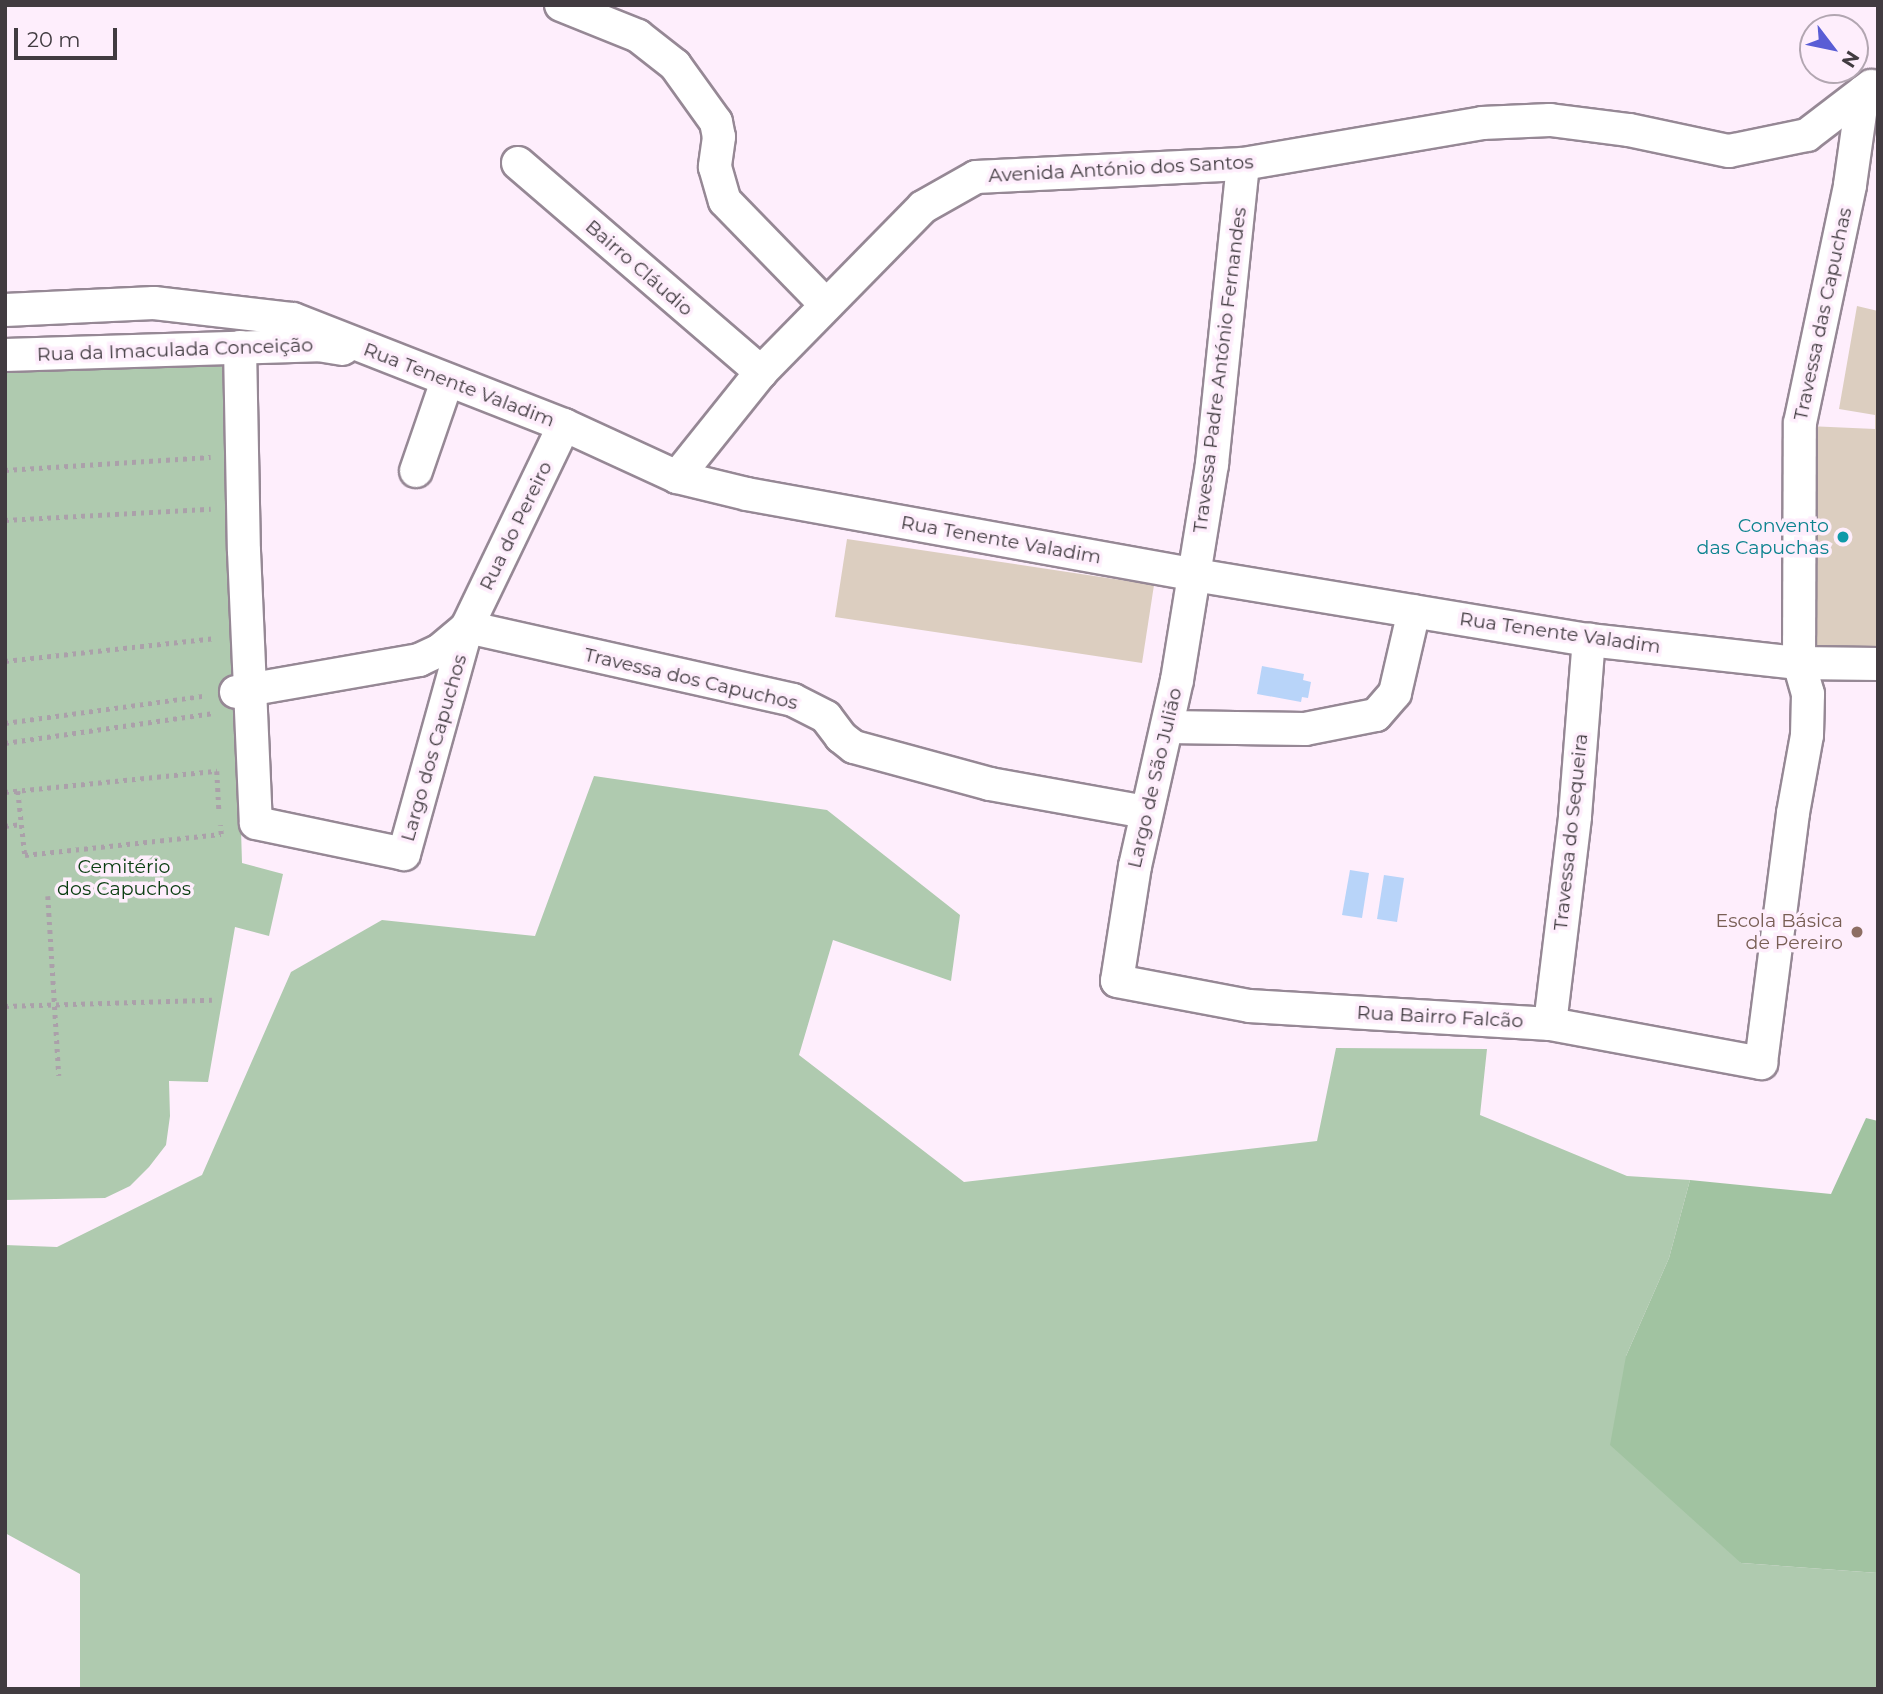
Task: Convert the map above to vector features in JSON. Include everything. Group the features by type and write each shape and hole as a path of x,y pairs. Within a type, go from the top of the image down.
{"street":[{"path":"561,5 638,36 676,65 716,122 719,137 715,167 724,201 826,305"},
{"name":"Avenida António dos Santos","path":"677,477 761,372 923,207 976,177 1243,164 1482,123 1550,120 1629,130 1729,150 1807,135 1870,87"},
{"name":"Travessa das Capuchas","path":"1760,1063 1793,813 1807,735 1808,694 1799,663 1800,423 1870,87"},
{"name":"Bairro Cláudio","path":"518,163 761,372"},
{"name":"Travessa Padre António Fernandes","path":"1195,575 1212,464 1243,164"},
{"name":"Rua Tenente Valadim","path":"5,310 153,303 293,319 564,425 677,477 747,494 1195,575 1589,640 1799,663 1878,664"},
{"name":"Rua da Imaculada Conceição","path":"5,355 318,345 386,357"},
{"name":"Largo dos Capuchos","path":"240,347 244,551 234,697 256,823 404,854 467,627"},
{"path":"416,471 447,381"},
{"name":"Rua do Pereiro","path":"467,627 564,425"},
{"name":"Largo de São Julião","path":"1117,981 1146,812 1167,727 1195,575"},
{"path":"1167,727 1305,729 1376,715 1395,693 1414,611"},
{"name":"Largo dos Capuchos","path":"234,697 419,660 440,650 467,627"},
{"name":"Travessa dos Capuchos","path":"467,627 793,700 826,717 841,737 854,747 990,784 1146,812"},
{"name":"Travessa do Sequeira","path":"1550,1024 1575,816 1589,640"},
{"name":"Rua Bairro Falcão","path":"1117,981 1249,1006 1550,1024 1760,1063"}],"path":[{"path":"5,470 215,457 214,445"},
{"path":"5,520 217,509"},
{"path":"5,661 222,637"},
{"path":"5,723 234,697"},
{"path":"5,743 234,697"},
{"path":"5,792 216,771 221,834 25,855 18,791"},
{"path":"5,826 22,824"},
{"path":"48,897 59,1076"},
{"path":"5,1006 212,1000"}],"green space":[{"name":"Cemitério dos Capuchos","path":"227,358 242,863 283,874 269,936 235,927 208,1082 169,1081 170,1116 166,1145 130,1186 105,1198 5,1200 5,373"},
{"path":"594,776 827,810 960,915 951,981 833,940 799,1055 964,1182 1317,1141 1336,1048 1487,1049 1480,1115 1627,1176 1690,1180 1669,1258 1626,1356 1741,1563 1878,1573 1878,1689 80,1689 80,1574 5,1533 5,1245 57,1247 202,1175 291,972 382,920 535,936"},
{"path":"1866,1118 1878,1121 1878,1573 1741,1563 1610,1445 1626,1356 1669,1258 1690,1180 1831,1194"}],"water":[{"path":"1262,666 1304,674 1303,680 1311,682 1308,698 1302,697 1301,702 1257,694"},
{"path":"1350,870 1369,873 1362,918 1342,915"},
{"path":"1384,875 1404,878 1397,922 1377,919"}],"building":[{"name":"Convento das Capuchas","path":"1857,306 1878,311 1878,647 1808,645 1808,426 1875,429 1875,415 1839,409"},
{"path":"847,539 1154,585 1142,663 835,617"}],"place":[{"name":"Convento das Capuchas","path":"1843,537"},
{"name":"Escola Básica de Pereiro","path":"1857,932"}]}
